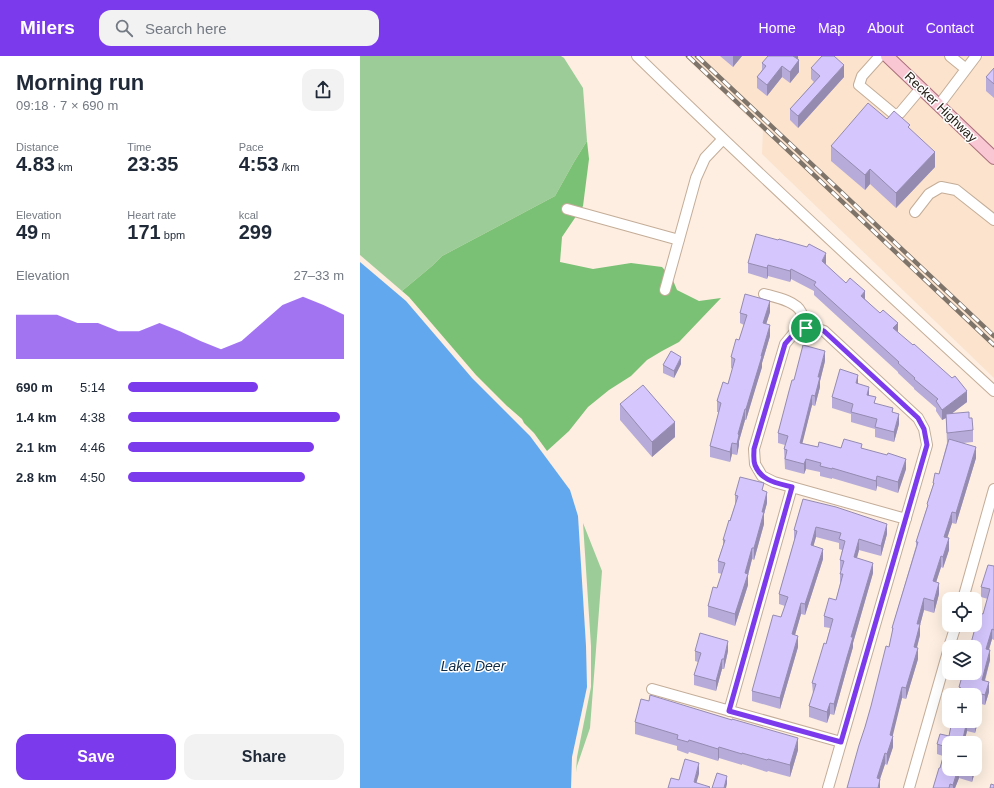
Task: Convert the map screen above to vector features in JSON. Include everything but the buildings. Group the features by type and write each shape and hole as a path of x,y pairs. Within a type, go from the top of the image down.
{"main road":[{"name":"Recker Highway","path":"887,56 994,158"}],"street":[{"path":"637,56 723,139 994,392"},
{"path":"880,56 862,76 859,85 895,115 900,113 921,88"},
{"path":"950,56 966,69"},
{"path":"939,105 976,56"},
{"path":"665,290 696,178 705,158 723,139"},
{"path":"915,212 929,194 941,187 956,190 994,220"},
{"path":"566,209 679,240"},
{"path":"764,294 785,300 795,305 801,311 806,328"},
{"path":"828,788 906,519 927,445 924,429 918,418 824,331 815,328 799,330 794,333 785,344 754,449 755,464 762,476 774,482 906,519"},
{"path":"729,711 792,487"},
{"path":"965,592 994,489"},
{"path":"909,788 942,672"},
{"path":"652,689 841,742"}],"shaded area":[{"path":"684,56 879,56 994,166 994,378 762,154 763,131"},
{"path":"895,56 970,56 939,97"},
{"path":"983,56 994,56 994,150 946,105"}],"green space":[{"path":"360,56 561,56 564,58 583,88 587,141 555,196 442,256 402,291 360,255"},
{"path":"587,141 589,159 583,206 562,237 560,262 593,269 631,263 662,267 672,278 677,290 699,301 721,298 679,342 647,360 631,376 609,390 588,407 569,431 547,451 522,419 476,375 409,297 402,291 442,256 555,196"},
{"path":"583,523 602,571 590,728 576,772 577,757 591,687 591,646"}],"water":[{"name":"Lake Deer","path":"360,262 406,301 472,378 530,436 570,490 578,516 587,687 572,757 571,788 360,788"}],"railway":[{"path":"688,56 994,345"},
{"path":"697,56 994,336"}],"route":[{"path":"806,328 815,328 824,331 918,418 924,429 927,445 841,742 729,711 792,487 774,482 762,476 755,464 754,449 785,344 794,333 806,328"}]}
